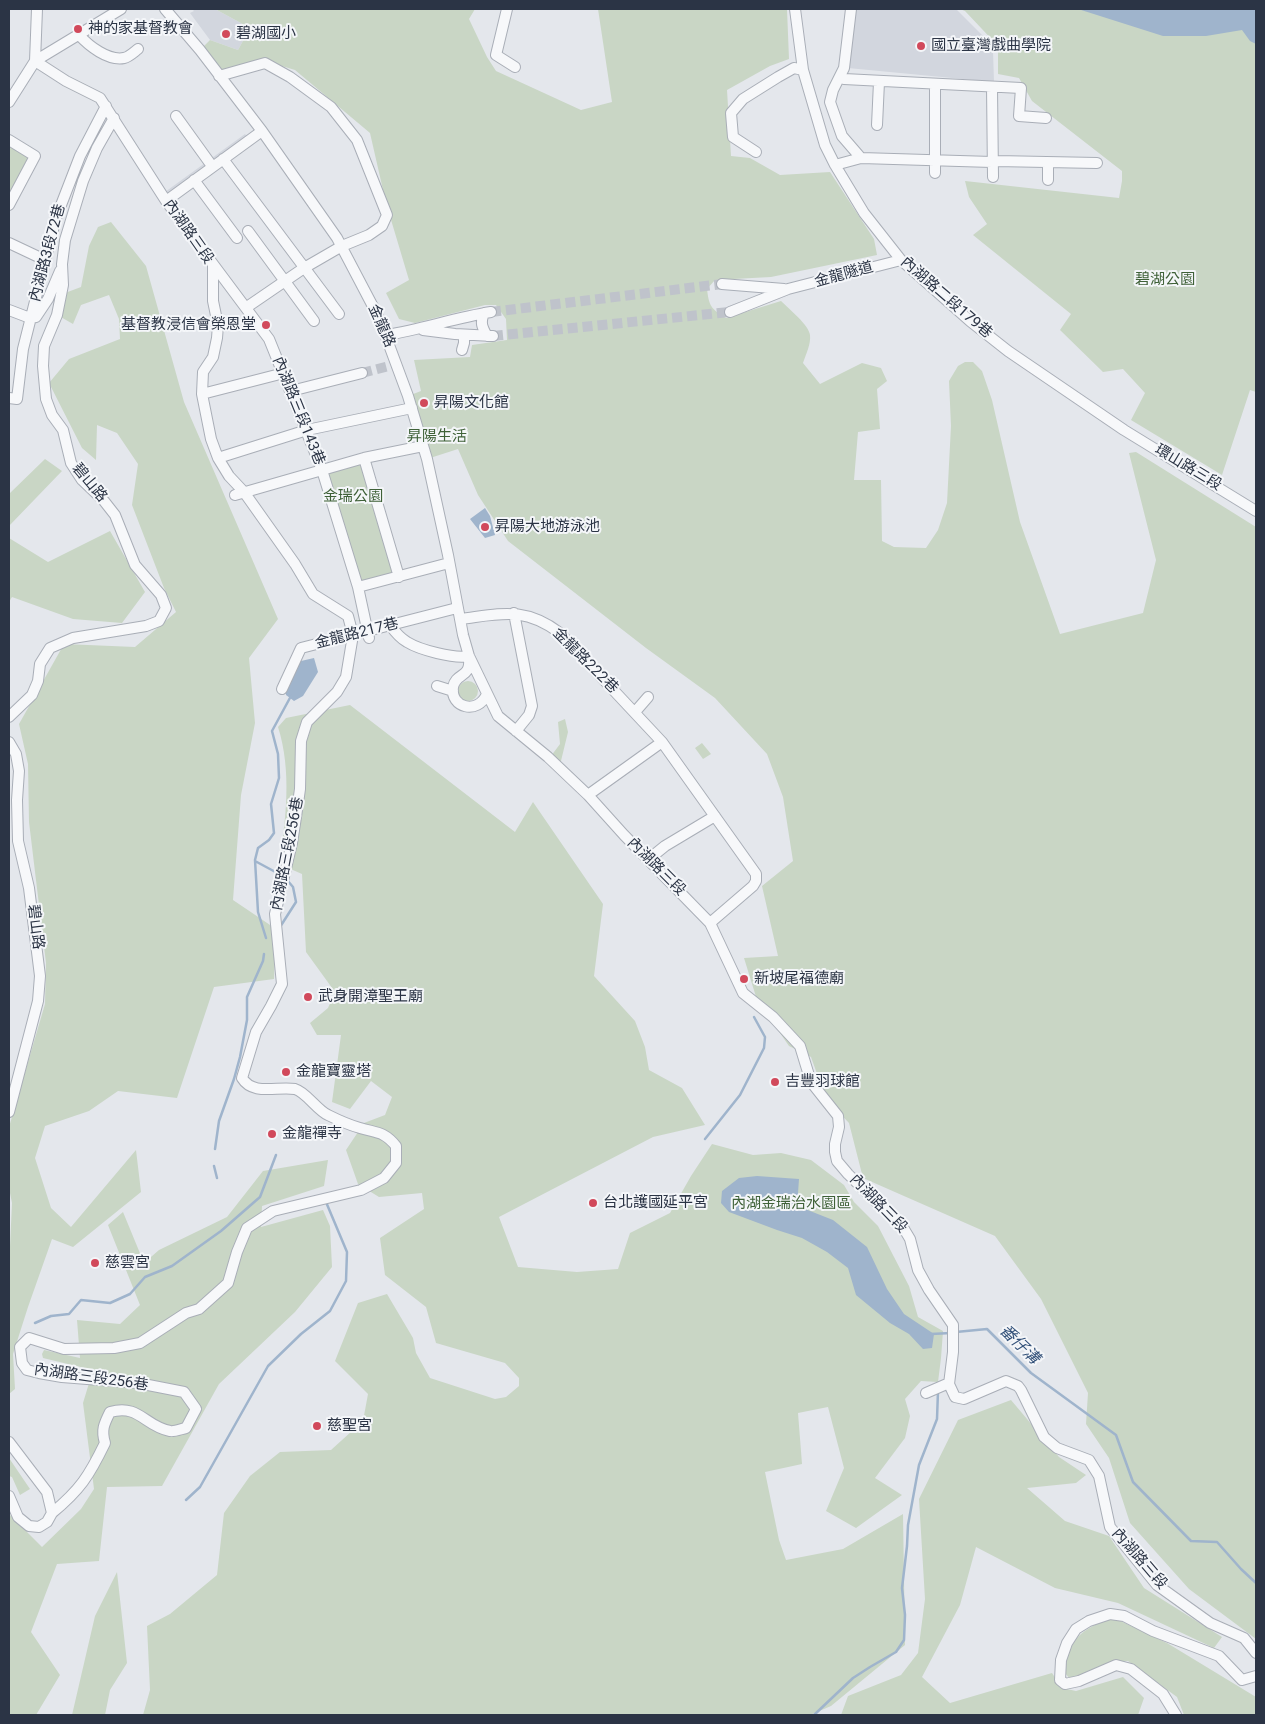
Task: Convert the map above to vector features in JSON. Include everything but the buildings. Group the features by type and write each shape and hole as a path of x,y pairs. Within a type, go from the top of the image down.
{"street":[{"path":"35,62 37,9"},
{"path":"9,102 35,62 121,9"},
{"name":"金龍路","path":"164,9 262,131 342,246 386,335 412,408 423,446 469,656 487,694"},
{"path":"507,9 496,55 515,67"},
{"name":"內湖路二段179巷","path":"796,9 803,70 825,145 864,213 901,260 970,322 1063,389 1119,426"},
{"path":"851,9 844,68 833,90 830,102 842,136 861,158"},
{"path":"79,35 87,44 115,58 126,58 138,49"},
{"name":"內湖路三段","path":"35,62 66,81 100,98 166,200 213,264 213,294 218,325 217,338 213,357 203,372 202,394 211,439 218,458 240,494 295,564 313,594 348,616"},
{"path":"219,76 265,63 290,77 331,107 357,140 387,215 382,226 369,235 342,246 304,268 247,307"},
{"path":"756,152 733,136 731,113 743,99 778,77 794,68 803,70"},
{"path":"840,76 844,79 879,82 1020,88 1019,116 1046,118"},
{"path":"877,125 879,82"},
{"path":"935,85 935,173"},
{"path":"992,87 992,177"},
{"name":"內湖路3段72巷","path":"9,398 17,399 23,349 56,218 72,174 106,106"},
{"path":"176,116 212,166"},
{"name":"碧山路","path":"9,717 32,695 38,681 40,664 50,648 73,638 146,626 159,621 166,608 161,595 135,564 115,516 104,501 82,480 70,463 63,430 52,415 46,398 43,366 44,346 57,315 63,285 62,264 65,240 78,196 97,148 114,118"},
{"path":"166,200 262,131"},
{"path":"9,140 35,156 9,206"},
{"path":"835,165 861,158 1097,163"},
{"path":"222,159 339,314"},
{"path":"1048,163 1048,180"},
{"path":"194,180 237,238"},
{"path":"248,231 314,321"},
{"path":"9,243 45,260"},
{"name":"金龍隧道","path":"730,312 788,290 901,260"},
{"path":"9,310 30,318 36,318 42,311 58,278 62,264"},
{"name":"內湖路三段143巷","path":"213,264 247,307 269,339 284,373 322,470 358,587 368,635"},
{"name":"金龍隧道","path":"722,284 788,290"},
{"path":"735,285 742,292 741,307"},
{"path":"386,335 417,330 465,316 487,313 481,320 482,326 490,336 417,330"},
{"path":"462,350 465,335 472,328 472,323 465,316"},
{"path":"202,394 284,373"},
{"path":"291,391 362,373"},
{"path":"218,458 307,430 412,408"},
{"name":"環山路三段","path":"1119,426 1256,511"},
{"path":"240,494 364,458 423,446"},
{"path":"364,458 399,577"},
{"path":"358,587 450,563"},
{"name":"金龍路217巷","path":"282,689 301,648 352,636 368,635 390,626 457,608"},
{"path":"352,636 348,616 363,613"},
{"path":"514,613 532,706 529,715 516,731"},
{"name":"金龍路222巷","path":"460,618 514,613 550,625 560,633 662,742 756,874 756,881 753,886 710,923"},
{"path":"390,626 398,635 416,647 456,656 469,656 470,666 455,682 453,691 459,703 469,707 480,704 487,694"},
{"name":"內湖路三段256巷","path":"52,1513 72,1497 89,1475 106,1444 102,1434 104,1423 110,1412 121,1409 137,1412 147,1421 171,1431 186,1428 196,1409 184,1392 138,1383 62,1377 28,1370 22,1363 20,1347 29,1338 64,1349 114,1348 140,1344 186,1313 199,1309 228,1283 237,1252 247,1228 273,1211 361,1190 384,1178 396,1163 396,1146 389,1137 325,1114 297,1090 255,1088 246,1085 242,1078 256,1032 282,984 275,914 292,843 296,817 300,789 301,742 307,722 337,692 346,676 352,636"},
{"path":"437,686 453,691"},
{"name":"內湖路三段","path":"487,694 498,716 548,756 588,795 624,835 650,859 710,923 743,993 773,1017 800,1046 811,1082 838,1116 839,1127 835,1144 837,1161 904,1229 914,1249 918,1270 928,1290 953,1324 953,1352 949,1384 956,1396 964,1399 1006,1381 1018,1386 1044,1437 1056,1448 1089,1460 1099,1476 1110,1527 1157,1585 1210,1623 1244,1638 1256,1653"},
{"path":"635,712 648,697"},
{"name":"碧山路","path":"9,742 16,754 19,771 17,800 18,841 30,888 40,976 38,1001 9,1112"},
{"path":"588,795 662,742"},
{"path":"650,859 665,846 716,816"},
{"path":"926,1393 949,1384"},
{"path":"9,1442 47,1492 52,1513 47,1522 39,1528 29,1526 18,1517 9,1496"},
{"path":"1176,1715 1163,1694 1131,1669 1116,1665 1079,1681 1065,1684 1060,1680 1061,1660 1067,1643 1076,1629 1089,1621 1110,1614 1124,1616 1153,1631 1219,1656 1242,1680 1256,1676"}],"shaded area":[{"name":"碧湖國小","path":"192,9 215,9 250,28 238,50 210,40 190,13 194,11"},
{"name":"國立臺灣戲曲學院","path":"854,9 956,9 988,41 993,51 994,82 848,68"},
{"path":"245,134 252,144 172,202 165,192"}],"green space":[{"name":"昇陽生活","path":"215,9 475,9 469,19 487,57 496,71 581,110 612,102 598,9 787,9 789,59 770,66 727,90 731,156 750,158 780,175 830,172 874,239 877,255 771,277 715,280 707,289 708,295 712,306 726,318 781,301 809,331 810,342 803,363 820,384 862,363 881,368 887,381 877,389 880,429 858,432 854,480 881,480 882,541 894,547 926,548 938,530 947,503 951,426 949,381 958,366 965,362 973,362 982,371 992,400 1020,522 1060,634 1143,613 1156,560 1129,453 1136,452 1256,527 1256,1639 1189,1589 1130,1523 1109,1458 1086,1424 1088,1393 1041,1299 995,1236 863,1178 849,1123 826,1099 811,1057 789,1046 757,1000 744,958 778,956 762,886 793,861 783,797 767,754 715,698 646,648 508,541 478,495 458,449 427,459 408,396 421,391 414,360 470,357 472,345 507,340 506,319 496,305 485,305 415,323 399,319 386,293 409,280 386,203 370,133 295,70 262,60 219,76 200,50 210,40 238,50 250,28"},
{"name":"碧湖公園","path":"960,9 1256,9 1256,392 1250,390 1222,475 1131,420 1145,393 1123,369 1103,372 1060,330 1071,314 973,235 987,224 969,197 965,181 1119,198 1122,171 1032,101 1019,78 998,74 998,46 965,11"},
{"path":"9,143 32,157 9,201"},
{"path":"111,222 146,266 184,402 278,619 249,658 255,723 241,795 233,900 276,929 274,979 214,987 177,1098 118,1091 89,1111 45,1126 35,1158 51,1208 71,1227 136,1150 141,1192 73,1247 52,1239 13,1354 15,1389 9,1394 9,1268 12,1203 9,1188 9,1127 45,1004 46,963 29,822 28,764 19,724 64,644 135,647 176,612 164,588 132,505 138,464 117,433 97,425 96,460 82,448 49,383 69,359 120,339 119,319 109,295 81,305 73,324 59,316 65,293 81,287 89,246 98,227"},
{"name":"金瑞公園","path":"364,458 399,577 358,587 322,470"},
{"path":"45,459 62,471 9,526 9,494"},
{"path":"110,531 145,592 122,623 73,619 12,597 9,602 9,538 48,562"},
{"path":"468,681 475,684 478,691 475,698 468,701 461,698 458,691 461,684"},
{"name":"內湖金瑞治水園區","path":"350,705 515,832 533,802 603,904 594,976 635,1021 645,1047 649,1070 682,1088 705,1125 653,1137 499,1217 518,1267 577,1272 618,1269 630,1233 670,1213 712,1144 753,1155 781,1153 811,1160 844,1185 854,1202 878,1226 909,1286 918,1317 943,1331 938,1382 921,1381 905,1399 910,1416 905,1438 875,1478 902,1495 856,1528 826,1511 844,1468 828,1407 798,1413 802,1464 765,1472 779,1540 786,1560 843,1549 903,1514 905,1645 831,1706 810,1715 143,1715 150,1690 147,1626 170,1614 217,1575 224,1513 250,1476 280,1452 331,1450 363,1421 368,1394 335,1361 358,1303 387,1294 413,1338 416,1353 430,1378 495,1399 506,1397 519,1386 519,1378 505,1363 436,1343 426,1307 385,1275 380,1238 424,1209 422,1193 379,1197 358,1184 346,1150 364,1123 385,1115 392,1097 371,1081 350,1109 332,1102 341,1035 317,1035 310,1023 328,1008 335,992 306,952 302,874 279,864 284,830 286,778 285,761 278,727 286,718"},
{"path":"565,719 568,732 560,765 551,756 560,744 558,722"},
{"path":"702,743 711,754 703,759 695,748"},
{"path":"328,1160 324,1186 262,1206 261,1227 323,1210 330,1226 332,1267 295,1312 219,1384 162,1486 107,1487 99,1561 57,1564 31,1632 60,1675 36,1715 9,1715 9,1514 42,1547 81,1509 94,1489 83,1403 93,1370 43,1358 42,1354 44,1350 80,1358 77,1320 120,1324 140,1305 108,1225 123,1212 144,1263 159,1250 227,1217 263,1171"},
{"path":"1011,1400 1059,1457 1086,1475 1076,1483 1027,1488 1065,1521 1109,1536 1144,1588 1222,1637 1214,1648 1118,1603 1055,1588 976,1547 960,1605 922,1677 950,1703 1052,1673 1062,1688 1076,1691 1123,1677 1144,1698 1138,1715 841,1715 848,1696 901,1675 918,1653 925,1599 919,1499 958,1420"},
{"path":"9,1458 30,1489 20,1495 12,1477 9,1476"},
{"path":"117,1572 127,1663 110,1690 105,1715 72,1715 95,1616"},
{"path":"1112,1617 1167,1643 1256,1697 1256,1715 1184,1715 1177,1697 1128,1661 1111,1662 1071,1680 1064,1672 1074,1642 1084,1631"}],"water":[{"path":"1078,9 1256,9 1256,44 1250,41 1242,30 1206,36 1163,36"},
{"name":"昇陽大地游泳池","path":"485,508 490,516 495,535 485,538 470,519"},
{"path":"314,658 318,672 303,696 294,701 286,695 285,688 301,661"},
{"path":"757,1176 799,1179 798,1193 805,1209 833,1220 867,1247 887,1289 904,1314 934,1334 932,1348 923,1349 909,1334 890,1323 856,1295 848,1268 827,1252 802,1238 729,1212 721,1203 722,1191 739,1178"}],"waterway":[{"path":"266,938 258,912 255,860 258,848 269,840 274,833 271,804 279,778 278,754 272,731 291,696"},
{"path":"255,861 281,875"},
{"path":"280,927 296,902 293,887 287,880"},
{"path":"215,1149 219,1121 240,1057 247,1020 247,997 263,961 264,954"},
{"name":"番仔溝","path":"705,1139 740,1095 764,1048 765,1037 754,1017"},
{"path":"35,1323 51,1316 69,1314 81,1300 110,1303 130,1294 145,1277 172,1266 221,1231 260,1197 276,1155"},
{"path":"214,1166 217,1178"},
{"path":"186,1500 200,1487 268,1366 301,1334 330,1311 346,1281 347,1252 326,1202"},
{"name":"番仔溝","path":"956,1332 987,1329 1031,1373 1116,1435 1133,1482 1191,1541 1217,1542 1256,1583"},
{"name":"番仔溝","path":"931,1334 951,1333"},
{"name":"番仔溝","path":"814,1715 853,1678 896,1652 904,1640 905,1615 902,1588 908,1525 919,1465 937,1419 938,1391"}],"tunnel":[{"path":"491,312 722,284"},
{"path":"493,336 730,312"},
{"path":"362,373 397,364"}],"place":[{"name":"神的家基督教會","path":"78,29"},
{"name":"碧湖國小","path":"226,34"},
{"name":"國立臺灣戲曲學院","path":"921,46"},
{"name":"基督教浸信會榮恩堂","path":"266,325"},
{"name":"昇陽文化館","path":"424,403"},
{"name":"昇陽大地游泳池","path":"485,527"},
{"name":"新坡尾福德廟","path":"744,979"},
{"name":"武身開漳聖王廟","path":"308,997"},
{"name":"金龍寶靈塔","path":"286,1072"},
{"name":"吉豐羽球館","path":"775,1082"},
{"name":"金龍禪寺","path":"272,1134"},
{"name":"台北護國延平宮","path":"593,1203"},
{"name":"慈雲宮","path":"95,1263"},
{"name":"慈聖宮","path":"317,1426"}]}
